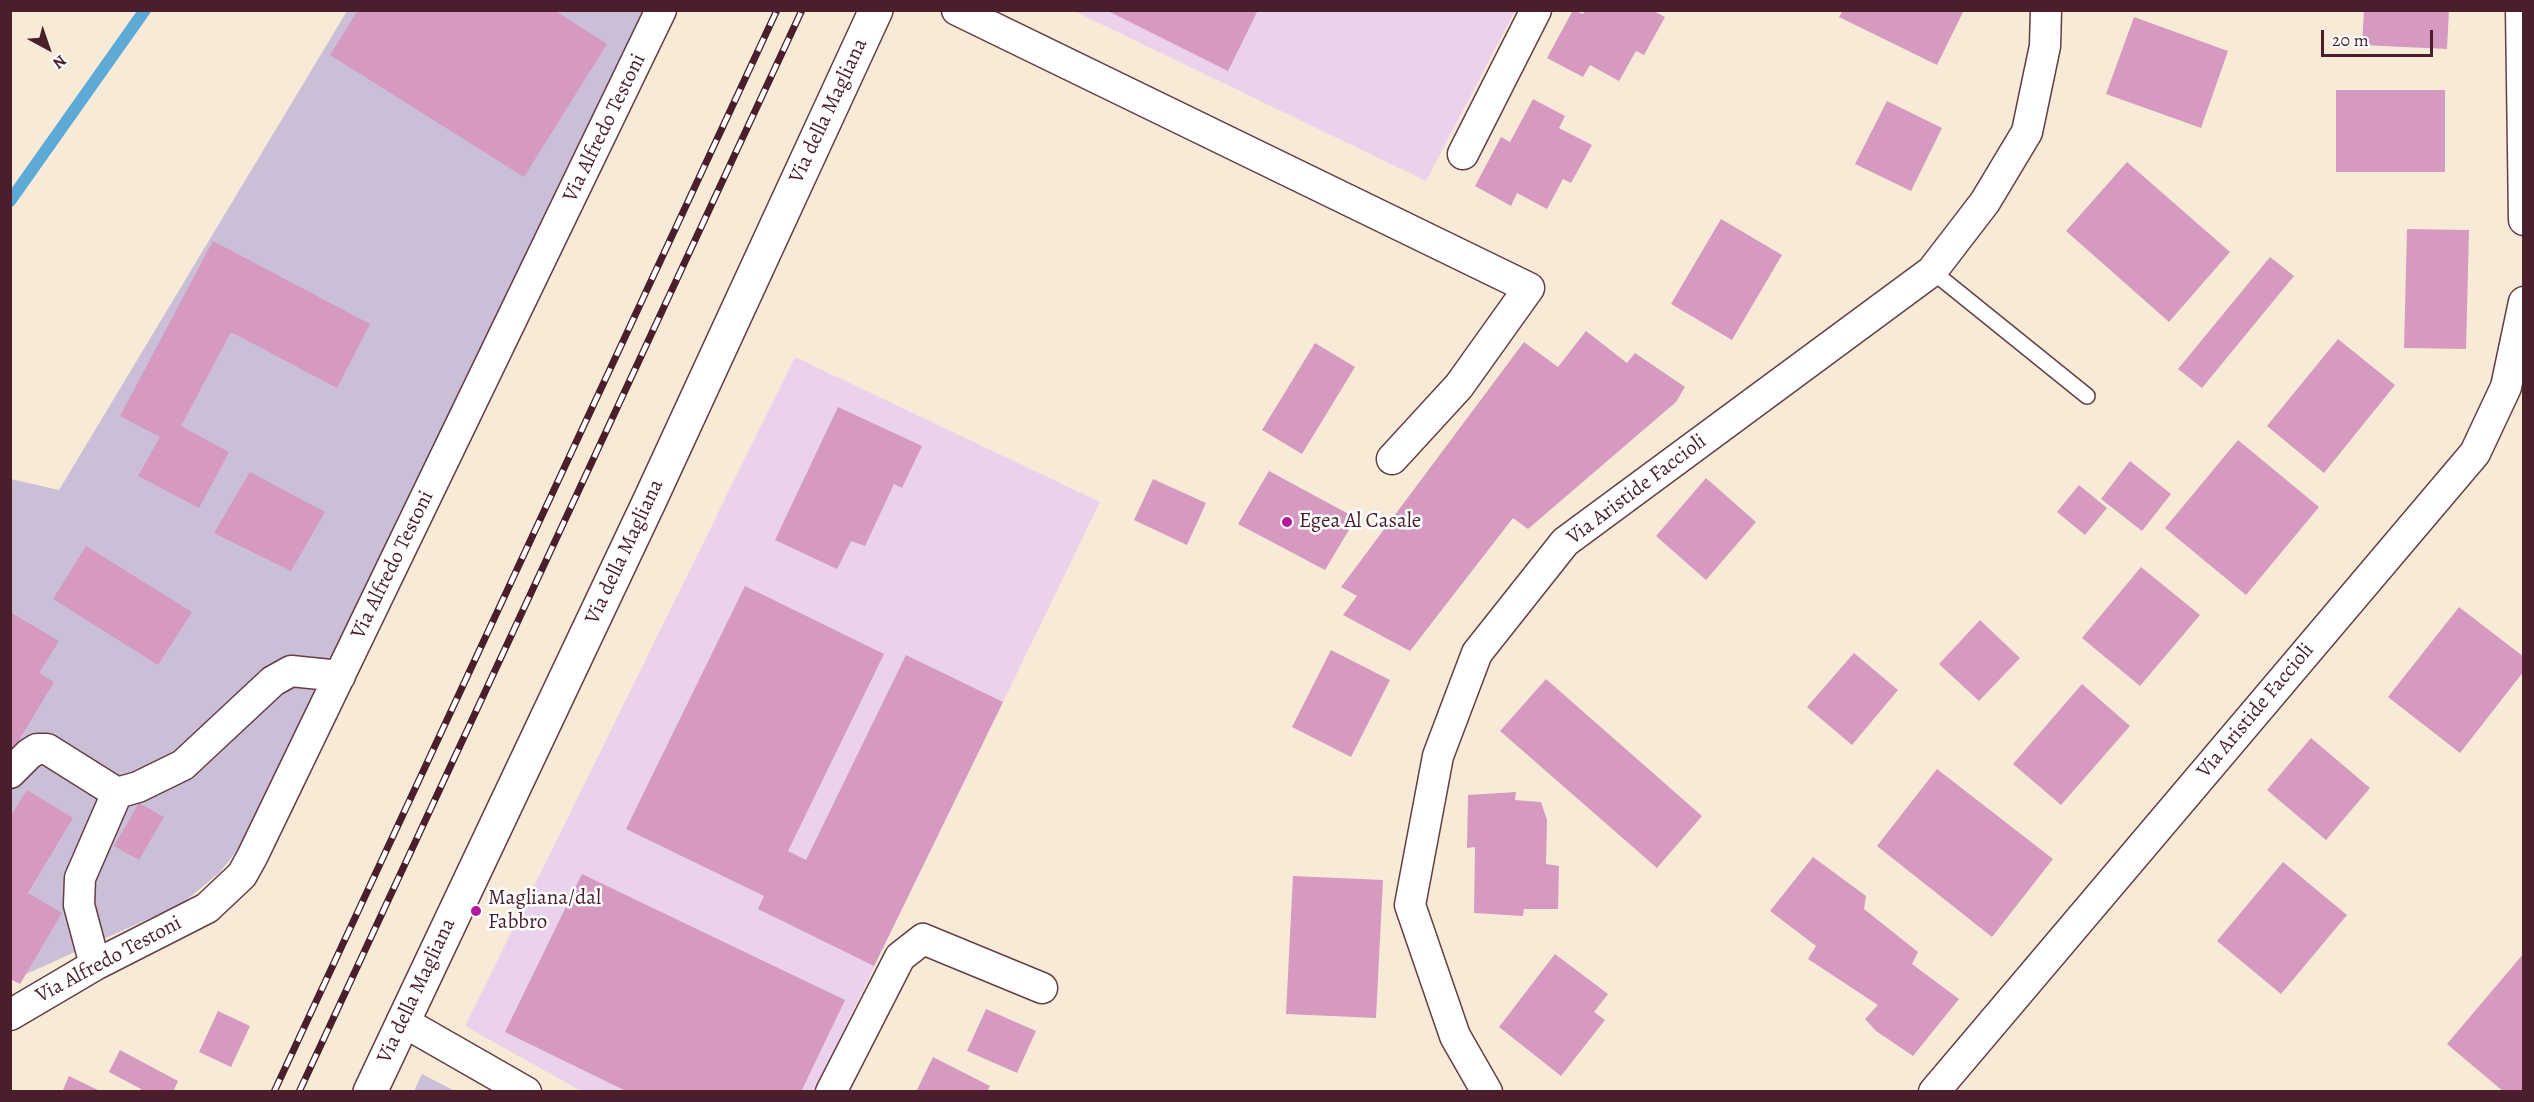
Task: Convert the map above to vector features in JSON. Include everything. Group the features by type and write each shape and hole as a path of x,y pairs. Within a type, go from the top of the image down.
{"main road":[{"name":"Via della Magliana","path":"370,1092 655,489 876,10"}],"street":[{"name":"Via Alfredo Testoni","path":"10,1015 95,965 207,908 242,875 661,10"},
{"path":"957,10 1529,288 1459,386 1392,459"},
{"path":"1463,154 1485,100 1536,10"},
{"name":"Via Aristide Faccioli","path":"1487,1092 1455,1036 1410,905 1438,756 1477,653 1565,542 1932,271 1985,202 2026,132 2045,46 2046,10"},
{"path":"2521,10 2523,220"},
{"name":"Via Aristide Faccioli","path":"1934,1092 2475,453 2515,391 2523,302"},
{"path":"10,773 28,754 37,749 47,749 117,793 138,787 183,765 273,681 291,671 340,676"},
{"path":"95,965 79,906 80,878 117,793"},
{"path":"831,1092 900,957 923,939 1042,988"},
{"path":"402,1021 526,1092"}],"lane":[{"path":"1932,271 2087,396"}],"shaded area":[{"path":"347,11 646,11 243,843 220,872 183,903 11,981 11,479 59,490"},
{"path":"1074,11 1515,11 1426,181"},
{"path":"795,357 1100,502 814,1091 581,1091 465,1026"},
{"path":"422,1074 455,1091 414,1091"}],"building":[{"path":"358,10 554,10 607,44 524,177 330,55"},
{"path":"1106,10 1258,10 1228,71"},
{"path":"1573,10 1583,14 1585,10 1652,10 1665,17 1644,55 1636,51 1619,81 1590,65 1583,77 1547,58"},
{"path":"1843,10 1964,10 1937,65 1839,17"},
{"path":"2364,10 2449,10 2447,49 2362,45"},
{"path":"2134,17 2228,51 2201,128 2106,94"},
{"path":"2336,90 2445,90 2445,172 2336,172"},
{"path":"1533,99 1565,116 1559,128 1592,145 1571,183 1563,179 1547,209 1517,193 1511,206 1475,186 1501,137 1510,142"},
{"path":"1887,101 1942,128 1911,191 1855,164"},
{"path":"2127,162 2230,252 2169,322 2066,231"},
{"path":"1721,219 1782,255 1732,340 1671,304"},
{"path":"2407,229 2469,230 2466,349 2404,348"},
{"path":"213,241 370,324 337,388 231,332 181,426 229,452 199,508 138,476 160,437 120,416"},
{"path":"2270,257 2294,276 2202,388 2178,369"},
{"path":"1586,331 1627,363 1635,353 1685,387 1676,402 1528,529 1513,518 1410,651 1343,615 1357,596 1341,587 1524,342 1558,367"},
{"path":"2338,339 2395,385 2324,473 2267,426"},
{"path":"1315,343 1355,367 1302,454 1262,430"},
{"path":"838,407 922,446 902,488 894,484 865,546 851,541 837,569 775,540"},
{"path":"2238,440 2319,507 2246,595 2165,528"},
{"path":"2130,461 2171,494 2142,531 2101,499"},
{"path":"1269,471 1356,518 1325,570 1238,524"},
{"path":"250,472 325,512 291,571 214,533"},
{"path":"1706,478 1756,522 1706,580 1656,536"},
{"path":"1153,479 1206,503 1187,545 1134,520"},
{"path":"2079,485 2107,508 2085,535 2057,512"},
{"path":"86,546 192,612 158,665 53,599"},
{"path":"2141,567 2200,615 2140,686 2082,638"},
{"path":"745,586 884,654 788,851 806,860 906,655 1003,702 874,966 758,909 764,896 626,829"},
{"path":"2459,607 2524,657 2524,671 2460,753 2388,697"},
{"path":"10,612 59,641 39,673 54,682 10,755"},
{"path":"1980,620 2020,658 1979,701 1939,664"},
{"path":"1331,650 1390,680 1351,757 1292,727"},
{"path":"1854,653 1898,690 1852,745 1807,707"},
{"path":"1546,679 1702,816 1657,868 1500,731"},
{"path":"2082,684 2130,726 2061,805 2013,764"},
{"path":"2311,738 2370,788 2326,840 2267,790"},
{"path":"1937,769 2053,859 1992,937 1877,846"},
{"path":"27,790 73,818 28,893 62,913 20,984 10,979 10,817"},
{"path":"1516,792 1515,800 1541,802 1547,820 1546,864 1559,866 1558,909 1524,909 1523,916 1474,913 1475,847 1467,848 1468,795"},
{"path":"139,803 164,817 139,860 114,846"},
{"path":"1813,857 1866,896 1864,909 1918,952 1912,964 1959,999 1913,1056 1876,1031 1865,1019 1878,1005 1808,959 1816,946 1770,911"},
{"path":"2283,862 2347,915 2281,994 2217,941"},
{"path":"582,874 845,1000 801,1092 628,1092 505,1032"},
{"path":"1293,876 1383,880 1376,1018 1286,1014"},
{"path":"2524,953 2524,1092 2504,1092 2447,1044"},
{"path":"1555,954 1608,994 1594,1012 1605,1020 1561,1076 1499,1027"},
{"path":"986,1009 1036,1031 1017,1073 967,1051"},
{"path":"218,1011 250,1026 231,1067 199,1052"},
{"path":"120,1050 178,1081 173,1092 140,1092 141,1089 109,1072"},
{"path":"933,1057 990,1086 987,1092 916,1092"},
{"path":"69,1076 102,1092 62,1092"}],"waterway":[{"path":"10,201 145,10"}],"railway":[{"path":"274,1092 777,10"},
{"path":"299,1092 802,10"}],"place":[{"name":"Egea Al Casale","path":"1287,522"},
{"name":"Magliana/dal Fabbro","path":"476,911"}]}
